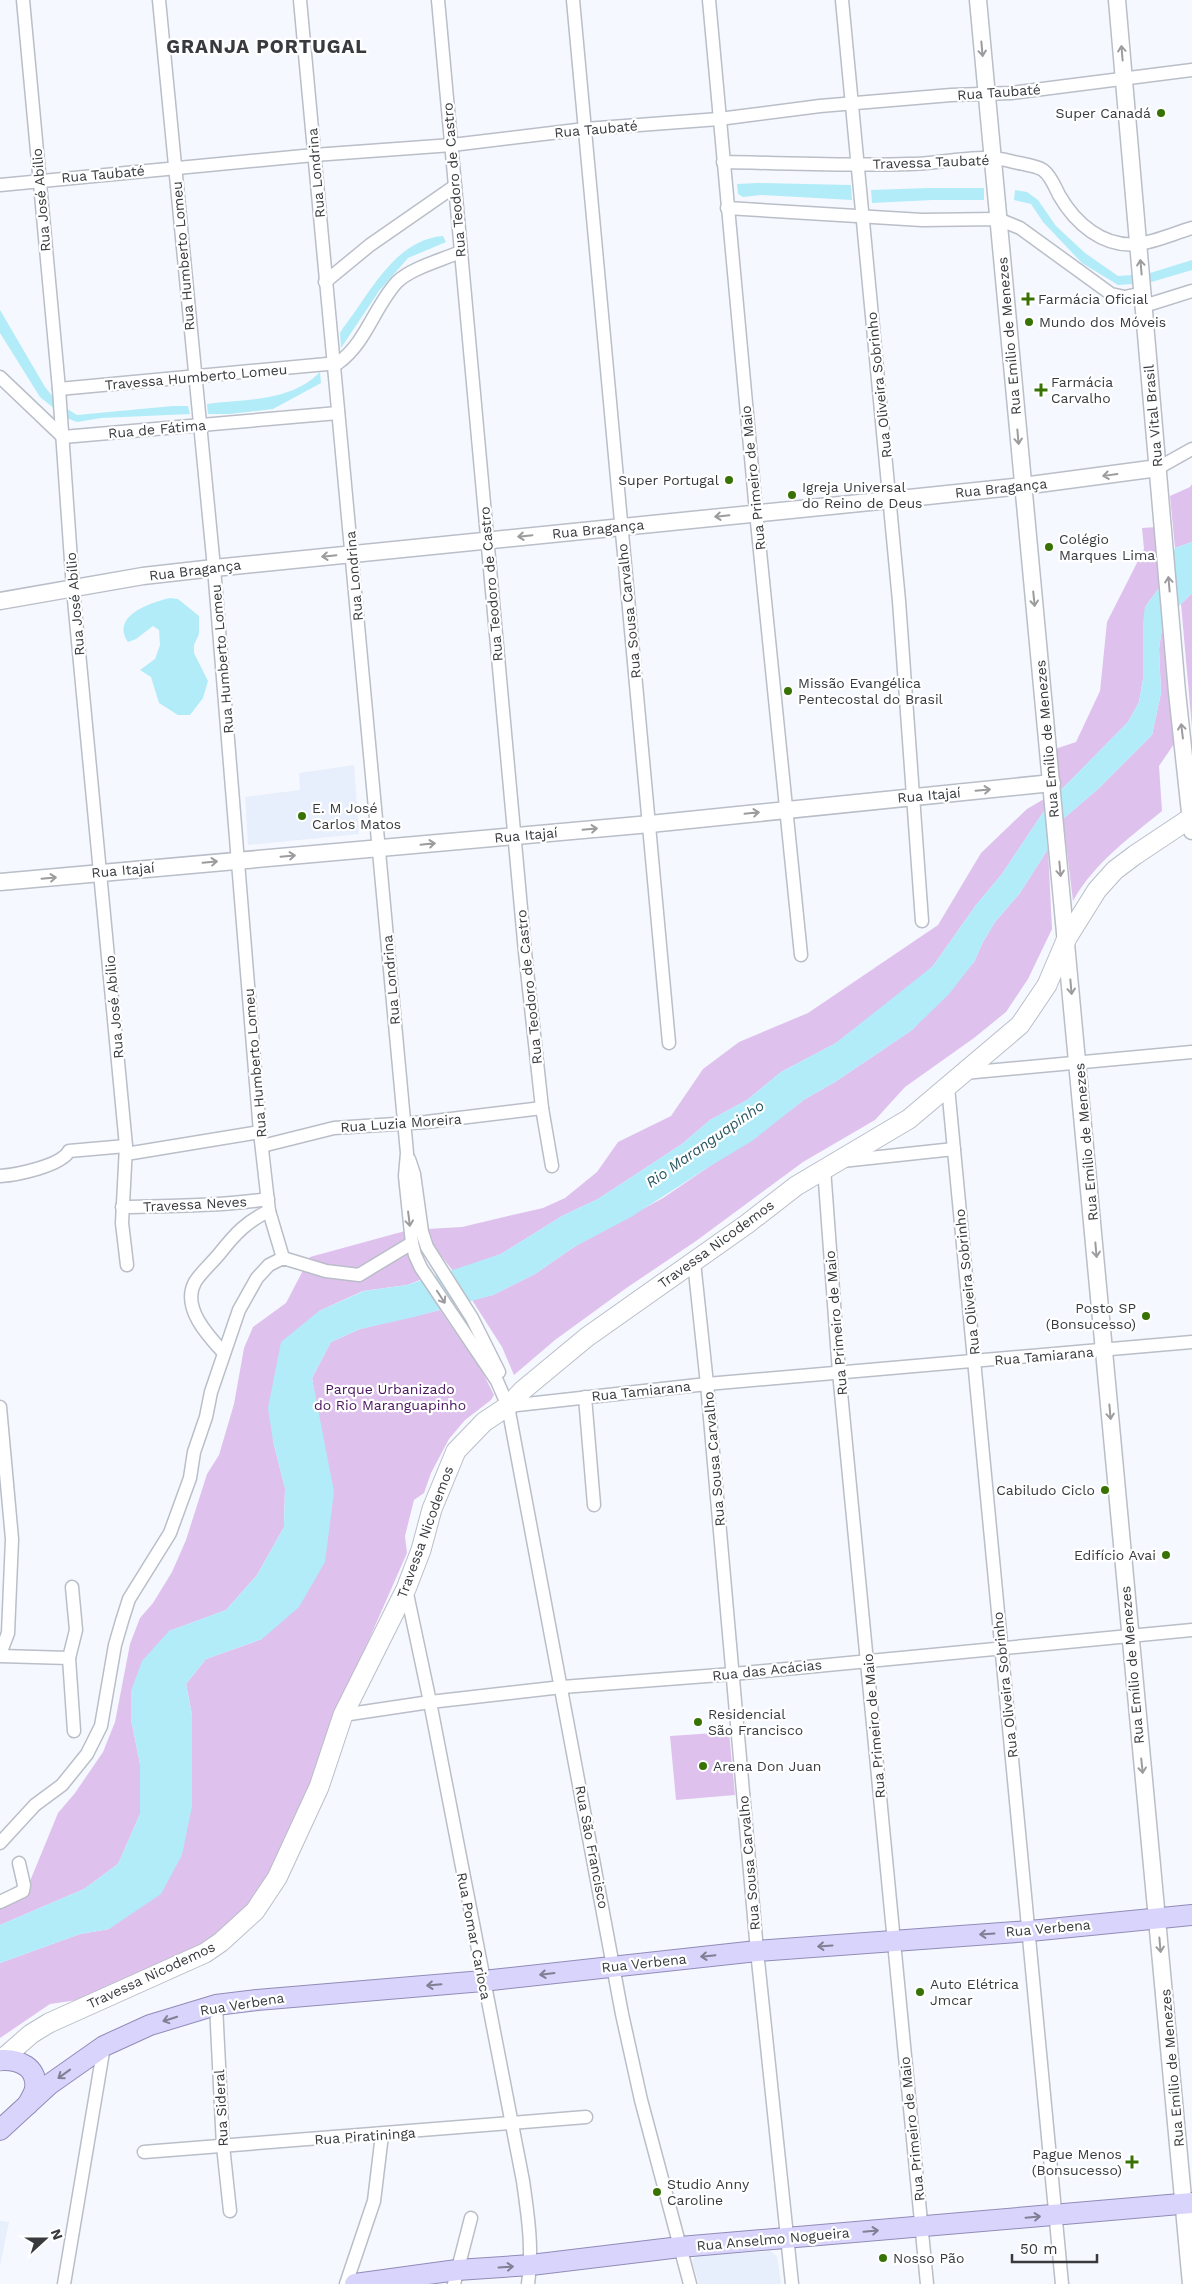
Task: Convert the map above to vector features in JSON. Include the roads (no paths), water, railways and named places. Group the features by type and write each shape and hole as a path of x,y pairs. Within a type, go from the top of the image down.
{"main road":[{"name":"Travessa Nicodemos","path":"1,2061 31,2034 48,2024 204,1953 221,1942 254,1911 277,1878 319,1787 343,1715 406,1589 421,1550 432,1509 456,1451 484,1422 508,1406 523,1390 587,1337 694,1262 796,1186 909,1118 948,1087 1020,1025 1047,985 1066,938 1097,890 1115,870 1156,839 1192,822"},
{"name":"Rua Verbena","path":"0,2130 50,2084 104,2046 150,2025 216,2005 483,1981 757,1951 1030,1931 1192,1915"},
{"path":"1,2061 15,2059 23,2063 30,2070 35,2090 28,2104"},
{"name":"Rua Anselmo Nogueira","path":"356,2284 529,2274 680,2247 1188,2204"}],"street":[{"name":"Rua José Abílio","path":"23,0 63,437 73,589 102,872 126,1150 122,1207 123,1238 127,1265"},
{"name":"Rua Humberto Lomeu","path":"159,0 214,568 260,1132 269,1205 283,1258"},
{"name":"Rua Londrina","path":"300,0 407,1153"},
{"name":"Rua Teodoro de Castro","path":"438,0 514,836 542,1108 552,1166"},
{"name":"Rua Sousa Carvalho","path":"574,0 669,1043"},
{"name":"Rua Primeiro de Maio","path":"708,0 756,512 801,956"},
{"name":"Rua Oliveira Sobrinho","path":"842,0 890,500 915,796 922,921"},
{"name":"Rua Emílio de Menezes","path":"978,0 991,159 1105,1351 1129,1635 1188,2204 1191,2284"},
{"name":"Rua Vital Brasil","path":"1117,0 1158,468 1192,822"},
{"name":"Rua Taubaté","path":"0,185 314,155 452,145 585,129 719,119 820,106 1011,92 1192,70"},
{"name":"Travessa Taubaté","path":"724,162 857,165 991,159 1008,161 1042,170 1050,177 1071,214 1083,227 1102,237 1123,244 1139,244 1192,228"},
{"path":"325,282 370,245 455,186"},
{"path":"727,208 922,220 998,219 1020,228 1111,294 1143,300 1192,291"},
{"path":"333,365 346,358 398,282 413,272 460,252"},
{"name":"Travessa Humberto Lomeu","path":"59,390 194,375 333,365"},
{"path":"0,377 63,437"},
{"name":"Rua de Fátima","path":"63,437 338,413"},
{"name":"Rua Bragança","path":"0,600 143,576 214,568 1023,486 1158,468 1192,449"},
{"name":"Rua Itajaí","path":"0,882 650,824 915,796 1052,790"},
{"path":"964,1073 1192,1052"},
{"name":"Rua Oliveira Sobrinho","path":"948,1087 975,1362 1000,1648 1030,1931 1062,2284"},
{"name":"Rua Luzia Moreira","path":"262,1146 334,1128 426,1122 542,1108"},
{"path":"0,1176 11,1176 53,1163 65,1158 69,1151 126,1150 260,1132"},
{"path":"832,1165 954,1149"},
{"path":"407,1153 405,1176 412,1243 422,1268 497,1381 508,1406"},
{"path":"407,1153 414,1174 422,1232 427,1247 472,1318 504,1383 508,1406"},
{"name":"Rua Primeiro de Maio","path":"832,1165 840,1372 927,2284"},
{"name":"Travessa Neves","path":"122,1207 238,1203 269,1205"},
{"path":"224,1352 205,1331 194,1313 192,1299 194,1285 240,1228 269,1205"},
{"path":"0,1843 35,1805 62,1784 87,1754 101,1726 115,1645 129,1599 170,1533 190,1478 194,1452 224,1352 239,1310 257,1278 269,1266 283,1258 326,1272 359,1275 412,1243"},
{"name":"Rua Sousa Carvalho","path":"694,1262 707,1384 757,1951 792,2284"},
{"name":"Rua Tamiarana","path":"508,1406 707,1384 1192,1342"},
{"path":"585,1397 594,1505"},
{"name":"Rua São Francisco","path":"508,1406 641,2100 690,2284"},
{"path":"0,1407 12,1539 8,1632 0,1655 69,1658"},
{"path":"72,1586 76,1630 69,1658 74,1731"},
{"name":"Rua Pomar Carioca","path":"406,1589 430,1702 512,2123 529,2220 529,2274"},
{"name":"Rua das Acácias","path":"343,1715 430,1702 562,1687 733,1674 1192,1630"},
{"path":"0,1902 23,1891 24,1885 19,1863"},
{"name":"Rua Sideral","path":"216,2005 223,2146 230,2211"},
{"path":"64,2284 104,2046"},
{"name":"Rua Piratininga","path":"144,2152 382,2135 586,2116"},
{"path":"356,2284 374,2201 382,2135"},
{"path":"455,2277 471,2218"}],"water":[{"path":"737,184 851,185 852,200 761,195 743,197 738,194"},
{"path":"984,188 984,200 872,203 871,190"},
{"path":"1015,190 1027,192 1038,200 1056,226 1085,253 1118,276 1132,275 1133,284 1118,285 1082,263 1043,222 1031,204 1014,200"},
{"path":"443,236 446,242 408,258 379,291 341,348 340,333 385,271 410,247 426,240"},
{"path":"1192,260 1192,270 1148,283 1147,274"},
{"path":"0,310 45,387 54,398 55,409 40,397 0,333"},
{"path":"320,372 321,383 273,409 230,414 208,414 207,404 252,400 282,394 308,382"},
{"path":"188,406 190,414 101,418 77,422 64,417 64,407 77,415"},
{"path":"1192,542 1192,593 1163,622 1159,649 1161,693 1152,735 1098,789 1063,819 1058,793 1128,722 1139,702 1143,679 1143,623 1145,607 1159,588 1175,548"},
{"path":"170,598 178,599 199,616 199,634 194,645 194,653 208,681 203,698 190,715 178,715 159,703 151,677 140,670 155,659 160,645 159,630 153,626 136,639 128,642 124,633 124,625 135,612 152,603"},
{"name":"Rio Maranguapinho","path":"1046,808 1048,849 1020,893 995,922 974,962 949,994 912,1030 835,1082 805,1099 752,1141 631,1217 574,1247 535,1274 493,1295 414,1317 360,1329 331,1342 312,1378 334,1492 325,1562 299,1607 262,1639 206,1659 186,1684 192,1715 192,1806 182,1855 161,1894 109,1929 80,1934 0,1963 0,1925 84,1889 118,1864 140,1814 140,1764 131,1719 131,1691 142,1661 169,1631 226,1610 257,1575 284,1527 285,1488 273,1441 268,1408 281,1342 319,1311 364,1291 407,1285 501,1254 562,1216 598,1199 682,1144 710,1120 747,1100 781,1072 836,1043 933,966 976,905 1002,874"}],"place":[{"name":"Super Canadá","path":"1161,113"},
{"name":"Farmácia Oficial","path":"1028,299"},
{"name":"Mundo dos Móveis","path":"1029,322"},
{"name":"Farmácia Carvalho","path":"1041,390"},
{"name":"Super Portugal","path":"729,480"},
{"name":"Igreja Universal do Reino de Deus","path":"792,495"},
{"name":"Colégio Marques Lima","path":"1049,547"},
{"name":"Missão Evangélica Pentecostal do Brasil","path":"788,691"},
{"name":"E. M José Carlos Matos","path":"302,816"},
{"name":"Posto SP (Bonsucesso)","path":"1146,1316"},
{"name":"Cabiludo Ciclo","path":"1105,1490"},
{"name":"Edifício Avai","path":"1166,1555"},
{"name":"Residencial São Francisco","path":"698,1722"},
{"name":"Arena Don Juan","path":"703,1766"},
{"name":"Auto Elétrica Jmcar","path":"920,1992"},
{"name":"Pague Menos (Bonsucesso)","path":"1132,2162"},
{"name":"Studio Anny Caroline","path":"657,2192"},
{"name":"Nosso Pão","path":"883,2258"}],"district":[{"name":"GRANJA PORTUGAL","path":"267,46"}],"park label":[{"name":"Parque Urbanizado do Rio Maranguapinho","path":"390,1398"}]}
